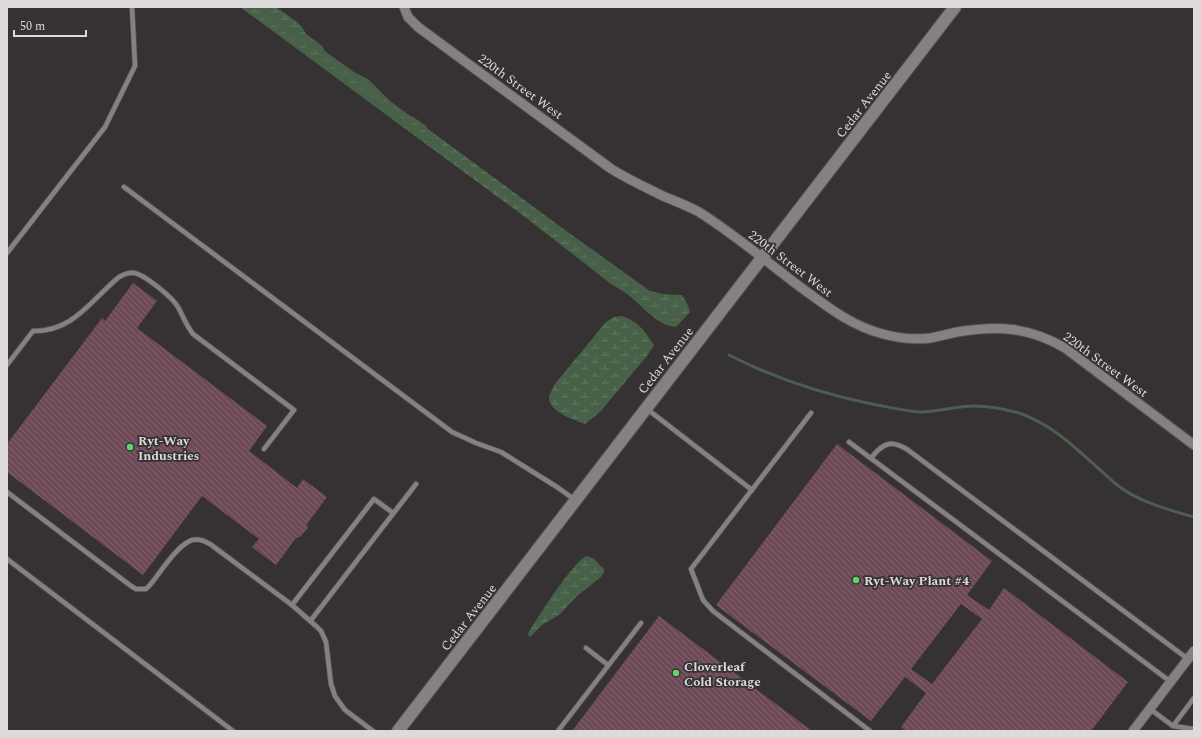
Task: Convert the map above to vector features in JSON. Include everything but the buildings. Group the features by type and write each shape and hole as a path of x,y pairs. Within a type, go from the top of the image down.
{"main road":[{"name":"Cedar Avenue","path":"398,731 955,7"}],"street":[{"name":"220th Street West","path":"404,7 408,16 418,27 610,168 625,178 698,212 831,309 852,322 883,334 911,339 929,338 966,331 996,328 1027,331 1054,341 1065,348 1194,445"},
{"path":"1133,731 1194,652"}],"lane":[{"path":"7,254 105,127 135,66 132,7"},
{"path":"124,187 452,432 501,452 576,500"},
{"path":"7,366 33,331 52,329 75,319 119,277 124,274 135,273 148,280 171,297 178,306 185,322 193,334 294,410 264,449"},
{"path":"647,408 752,490"},
{"path":"811,413 692,569 703,600 713,611 870,731"},
{"path":"849,442 1170,682"},
{"path":"871,458 886,444 897,444 908,450 1188,659"},
{"path":"311,620 416,484"},
{"path":"7,492 136,589 146,589 175,554 192,540 198,540 210,544 292,605 311,620 321,631 326,642 332,684 336,696 345,710 373,731"},
{"path":"292,605 374,499 393,513"},
{"path":"7,559 233,731"},
{"path":"558,731 641,623"},
{"path":"586,648 608,665"},
{"path":"1173,726 1194,698"},
{"path":"1150,709 1173,726 1182,729 1194,729"}],"green space":[{"path":"240,7 276,7 296,21 306,34 321,45 326,52 354,72 368,79 390,101 650,291 663,294 682,295 690,312 676,327 669,326 656,319 627,294 611,284 525,217"},
{"path":"622,316 628,318 641,327 654,345 647,356 600,412 585,424 557,411 550,402 549,397 554,385 606,322 614,317"},
{"path":"587,556 594,559 604,569 601,577 577,596 559,615 542,625 530,637 528,634 530,630 557,589 574,567"}],"waterway":[{"path":"254,7 259,9 264,17 271,20 273,24 282,25 287,33 299,42 312,49 318,47 320,49 322,60 338,68 338,71 343,74 359,81 363,87 375,94 375,98 381,102 387,103 394,110 409,119 412,118 425,127 428,133 439,141 441,147 463,163 489,186 497,187 511,201 516,202 537,217 539,221 543,220 598,264 655,300 660,301 675,312 676,321"},
{"path":"729,355 781,378 817,390 872,404 920,412 974,406 997,408 1019,413 1046,426 1059,435 1124,490 1153,504 1194,517"}],"place":[{"name":"Ryt-Way Industries","path":"130,447"},
{"name":"Ryt-Way Plant #4","path":"856,580"},
{"name":"Cloverleaf Cold Storage","path":"676,673"}]}
